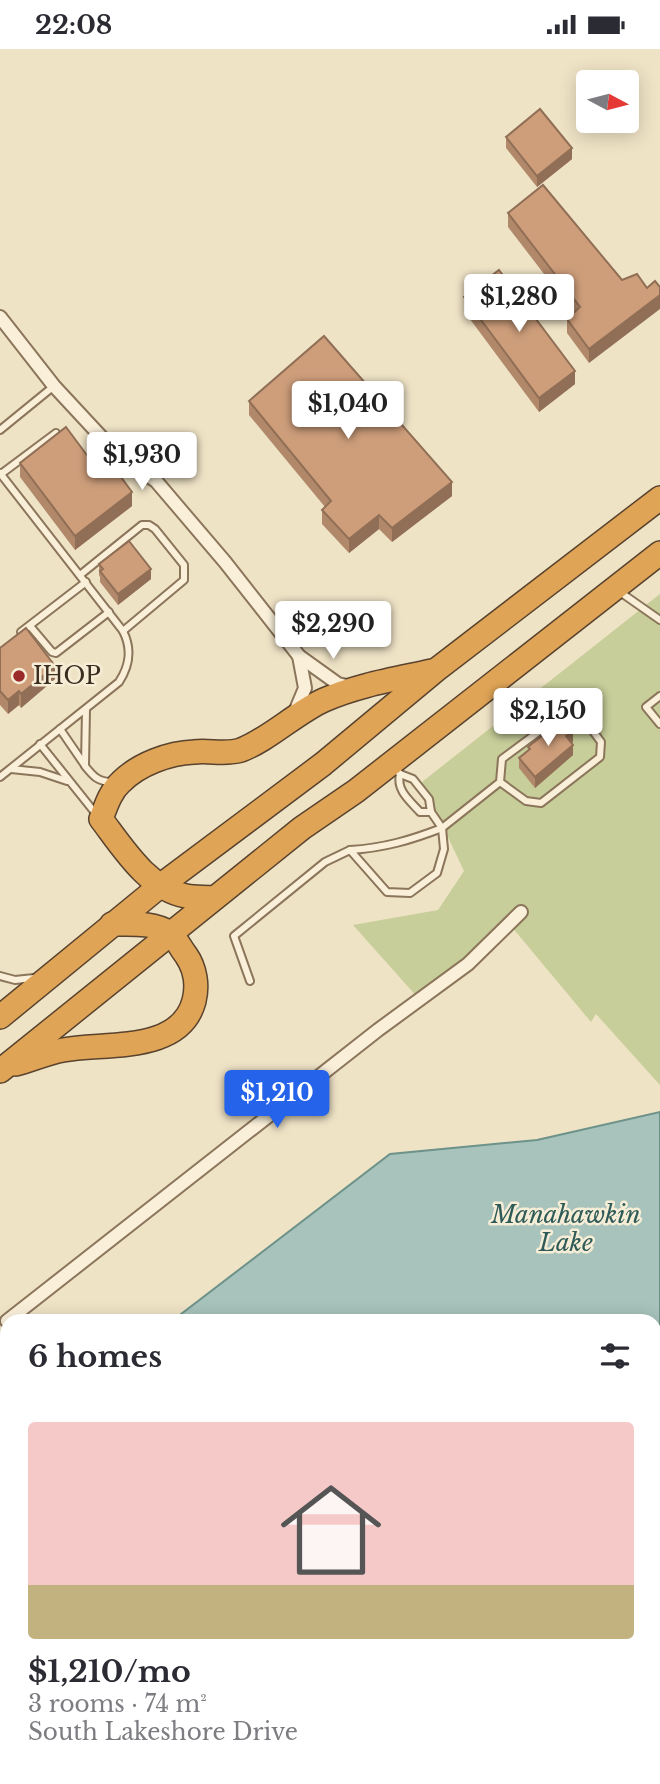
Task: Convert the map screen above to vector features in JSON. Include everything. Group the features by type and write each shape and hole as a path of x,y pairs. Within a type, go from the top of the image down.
{"highway":[{"path":"0,1017 160,886 323,764 436,670 660,498"},
{"path":"2,1070 302,828 396,769 660,554"},
{"path":"214,898 185,896 160,886 129,856 101,819 108,800 121,781 153,761 176,754 241,750 322,701 358,688 436,670"},
{"path":"2,1070 62,1050 150,1040 174,1031 190,1016 196,979 190,961 170,933 142,924 112,925"}],"street":[{"path":"0,317 54,386 119,456 156,481 225,562 299,656 338,684 358,688"},
{"path":"291,720 305,688 299,656"},
{"path":"16,1314 378,1030 468,964 521,912"}],"lane":[{"path":"0,430 54,386"},
{"path":"0,777 119,682 125,672 129,652 128,640 123,631 0,474 56,433"},
{"path":"80,575 142,525 155,529 184,565 186,573 179,587 123,631"},
{"path":"10,641 86,582"},
{"path":"615,589 660,620"},
{"path":"30,626 52,652 56,653 109,612"},
{"path":"660,696 646,707 660,724"},
{"path":"85,766 86,709"},
{"path":"250,981 234,936 325,862 351,850 381,848 442,828 500,782 502,759 568,711 580,715 601,742 600,757 541,803 526,801 500,782"},
{"path":"60,729 95,778 104,782 121,781"},
{"path":"40,744 101,819"},
{"path":"11,769 40,772 68,781"},
{"path":"396,769 402,793 420,812 431,812"},
{"path":"351,850 387,893 410,893 437,873 444,849 442,828 431,812 429,799 414,779 396,769"},
{"path":"0,976 15,979 50,977"}],"green space":[{"path":"660,594 660,1085 596,1014 591,1022 511,926 419,999 353,925 438,910 464,871 422,782"}],"water":[{"name":"Manahawkin Lake","path":"660,1112 660,1314 181,1314 390,1154 537,1140"}],"building":[{"path":"540,109 572,148 537,176 506,137"},
{"path":"543,185 622,280 637,274 647,288 655,281 660,287 660,295 589,349 567,319 580,307 508,213"},
{"path":"499,270 575,371 539,398 464,297"},
{"path":"324,336 452,482 392,528 379,515 349,539 322,510 331,501 249,401"},
{"path":"66,427 101,474 112,465 132,492 75,536 20,463"},
{"path":"129,541 151,569 118,594 100,571 103,569 99,564"},
{"path":"26,628 55,666 21,694 19,691 8,700 0,691 0,648"},
{"path":"563,719 573,731 566,736 573,745 535,777 519,758 530,749 528,747"}],"place":[{"name":"IHOP","path":"19,676"}]}
